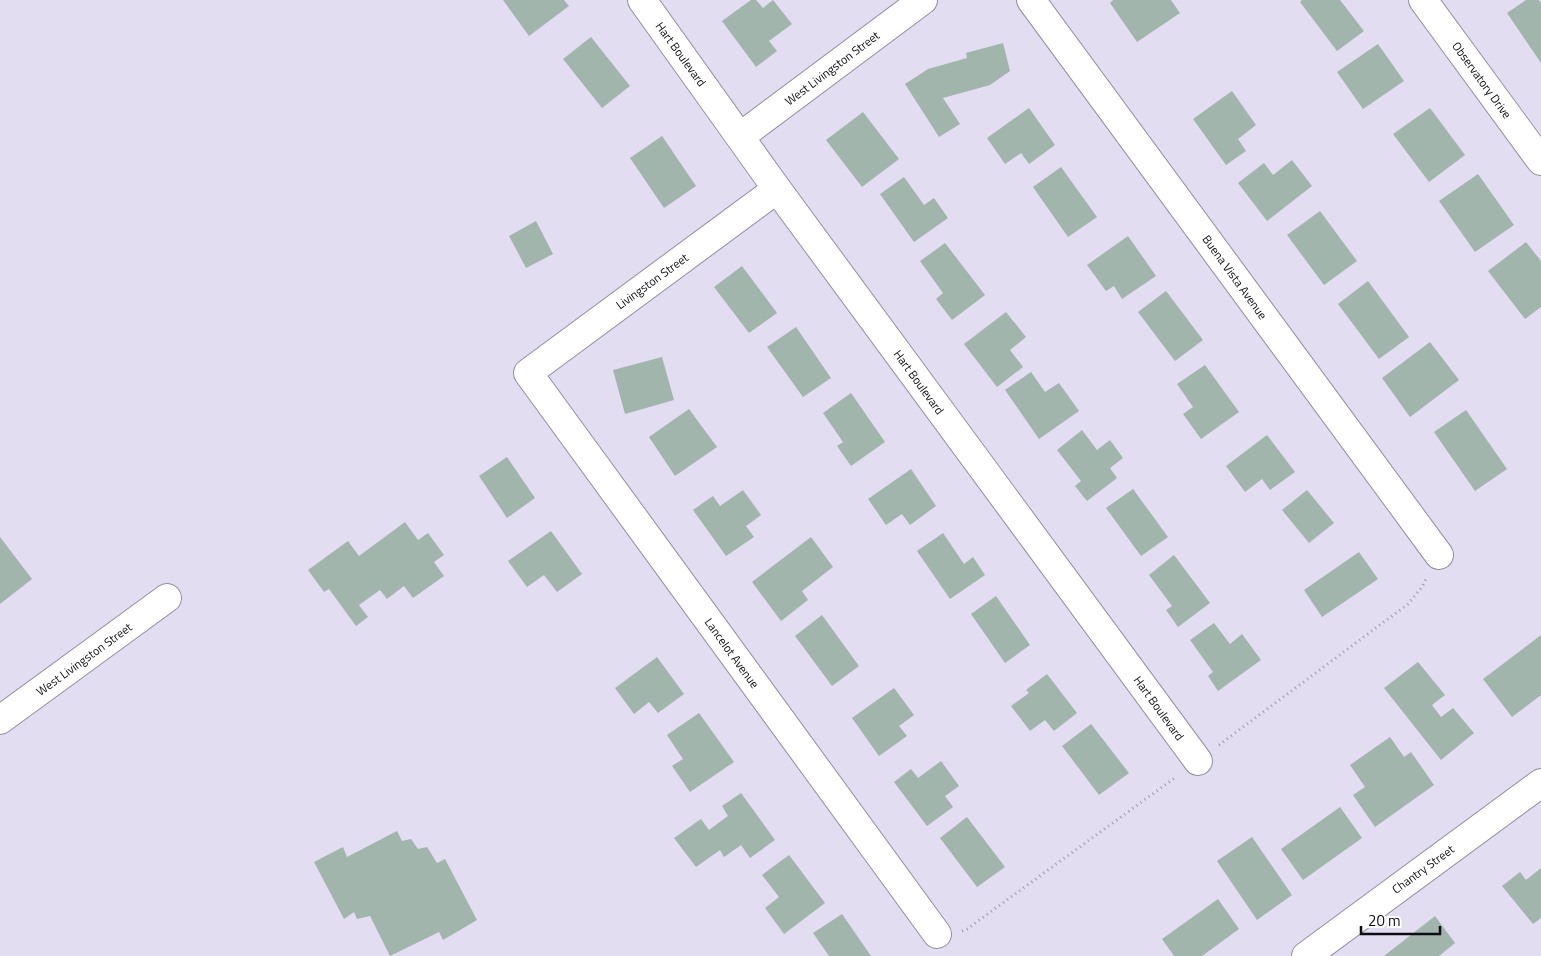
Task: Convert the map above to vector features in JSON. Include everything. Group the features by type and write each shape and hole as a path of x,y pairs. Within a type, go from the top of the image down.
{"street":[{"name":"Hart Boulevard","path":"642,0 741,136 777,189 1198,761"},
{"name":"West Livingston Street","path":"741,136 923,0"},
{"name":"Buena Vista Avenue","path":"1031,0 1439,554"},
{"name":"Observatory Drive","path":"1424,0 1541,161"},
{"name":"Livingston Street","path":"528,373 777,189"},
{"name":"Lancelot Avenue","path":"528,373 937,934"},
{"name":"West Livingston Street","path":"0,720 167,598"},
{"name":"Chantry Street","path":"1306,956 1541,783"}],"building":[{"path":"503,0 564,0 569,6 529,36"},
{"path":"751,0 756,0 763,8 773,0 792,24 769,41 777,51 756,67 722,21"},
{"path":"1113,0 1171,0 1180,13 1137,42 1110,3"},
{"path":"1302,0 1340,0 1364,31 1337,51 1300,2"},
{"path":"1526,0 1539,0 1541,3 1541,63 1507,13"},
{"path":"591,37 630,86 602,108 563,59"},
{"path":"1003,43 1010,71 990,85 943,98 960,124 939,137 905,84 928,69 967,58 966,53"},
{"path":"1378,44 1404,81 1363,109 1337,72"},
{"path":"1232,91 1256,125 1238,139 1246,151 1226,165 1193,119"},
{"path":"1029,108 1055,145 1029,164 1021,153 1005,164 987,138"},
{"path":"1430,108 1465,155 1429,182 1393,134"},
{"path":"863,112 899,159 862,187 826,140"},
{"path":"662,136 696,186 664,208 630,158"},
{"path":"1292,160 1312,186 1267,221 1238,183 1264,163 1273,175"},
{"path":"1061,167 1097,217 1068,237 1033,187"},
{"path":"1478,174 1514,225 1475,252 1439,201"},
{"path":"904,177 924,205 934,198 948,218 914,242 880,194"},
{"path":"1320,211 1357,261 1324,285 1287,235"},
{"path":"536,221 553,254 526,268 509,236"},
{"path":"1128,236 1156,276 1122,299 1114,286 1106,291 1087,265"},
{"path":"1526,242 1541,261 1541,307 1525,319 1488,271"},
{"path":"945,243 985,295 952,320 936,299 943,293 920,261"},
{"path":"742,266 777,313 749,333 714,287"},
{"path":"1368,281 1409,337 1379,359 1338,304"},
{"path":"1166,291 1203,340 1175,361 1138,312"},
{"path":"1006,312 1026,337 1010,350 1023,367 997,387 964,344"},
{"path":"796,327 831,378 803,397 767,347"},
{"path":"1430,342 1459,380 1410,417 1382,378"},
{"path":"662,357 674,400 625,414 613,370"},
{"path":"1205,365 1239,412 1201,439 1183,414 1193,407 1177,384"},
{"path":"1031,372 1045,392 1059,383 1079,411 1039,439 1005,390"},
{"path":"851,393 885,442 851,466 837,446 843,442 823,413"},
{"path":"689,409 717,447 675,476 649,437"},
{"path":"1466,410 1507,469 1475,491 1434,432"},
{"path":"1082,430 1097,450 1110,440 1123,458 1110,468 1117,478 1087,501 1075,486 1081,481 1057,450"},
{"path":"1267,435 1295,472 1270,490 1262,479 1245,492 1226,466"},
{"path":"507,457 535,498 507,518 479,476"},
{"path":"911,469 936,506 910,525 902,514 886,525 868,499"},
{"path":"1133,489 1168,537 1141,556 1106,508"},
{"path":"743,490 761,515 746,526 754,537 726,556 693,510 713,496 720,506"},
{"path":"1307,490 1334,523 1309,543 1282,510"},
{"path":"405,522 418,540 428,533 444,555 434,562 444,576 413,598 404,586 387,599 380,590 359,605 368,617 356,626 329,589 324,592 308,570 348,541 359,556"},
{"path":"551,531 582,574 557,592 544,575 527,587 508,561"},
{"path":"943,533 964,564 973,557 985,575 950,599 917,551"},
{"path":"0,537 32,579 0,604"},
{"path":"811,537 833,567 802,591 808,600 781,621 752,582"},
{"path":"1359,552 1378,579 1322,617 1304,590"},
{"path":"1174,555 1210,603 1178,627 1166,610 1172,606 1149,575"},
{"path":"996,596 1030,645 1005,663 971,614"},
{"path":"822,615 859,666 832,686 795,636"},
{"path":"1214,623 1230,644 1242,634 1261,660 1218,691 1208,676 1213,672 1190,640"},
{"path":"1541,635 1541,695 1512,717 1483,679"},
{"path":"657,657 684,694 658,713 649,702 634,714 615,688"},
{"path":"1418,662 1445,695 1432,705 1441,717 1453,708 1474,733 1441,760 1384,688"},
{"path":"1047,674 1077,713 1054,731 1045,720 1030,731 1011,706 1029,693 1026,690"},
{"path":"894,688 914,715 899,726 907,736 879,756 852,718"},
{"path":"699,713 734,762 690,792 672,766 683,759 667,735"},
{"path":"1091,724 1129,773 1099,795 1062,746"},
{"path":"1390,737 1404,757 1411,752 1434,785 1375,827 1353,795 1365,787 1350,765"},
{"path":"941,761 959,786 945,796 953,807 927,826 894,782 911,769 918,778"},
{"path":"741,793 775,840 750,858 741,845 724,857 720,850 696,867 674,838 701,819 709,830 728,816 722,806"},
{"path":"1340,807 1362,838 1303,880 1281,849"},
{"path":"967,817 1005,867 977,887 940,838"},
{"path":"397,831 402,841 411,839 418,849 427,847 437,863 445,859 477,920 443,940 439,932 390,956 370,916 357,919 354,912 344,919 314,862 343,847 347,857"},
{"path":"1252,837 1292,895 1257,920 1217,861"},
{"path":"789,855 825,903 784,934 765,908 779,897 762,875"},
{"path":"1541,868 1541,918 1533,924 1502,886 1520,872 1526,880"},
{"path":"1218,899 1239,929 1202,956 1174,956 1162,939"},
{"path":"842,914 871,956 829,956 813,933"},
{"path":"1435,916 1455,943 1439,956 1384,956"}]}
